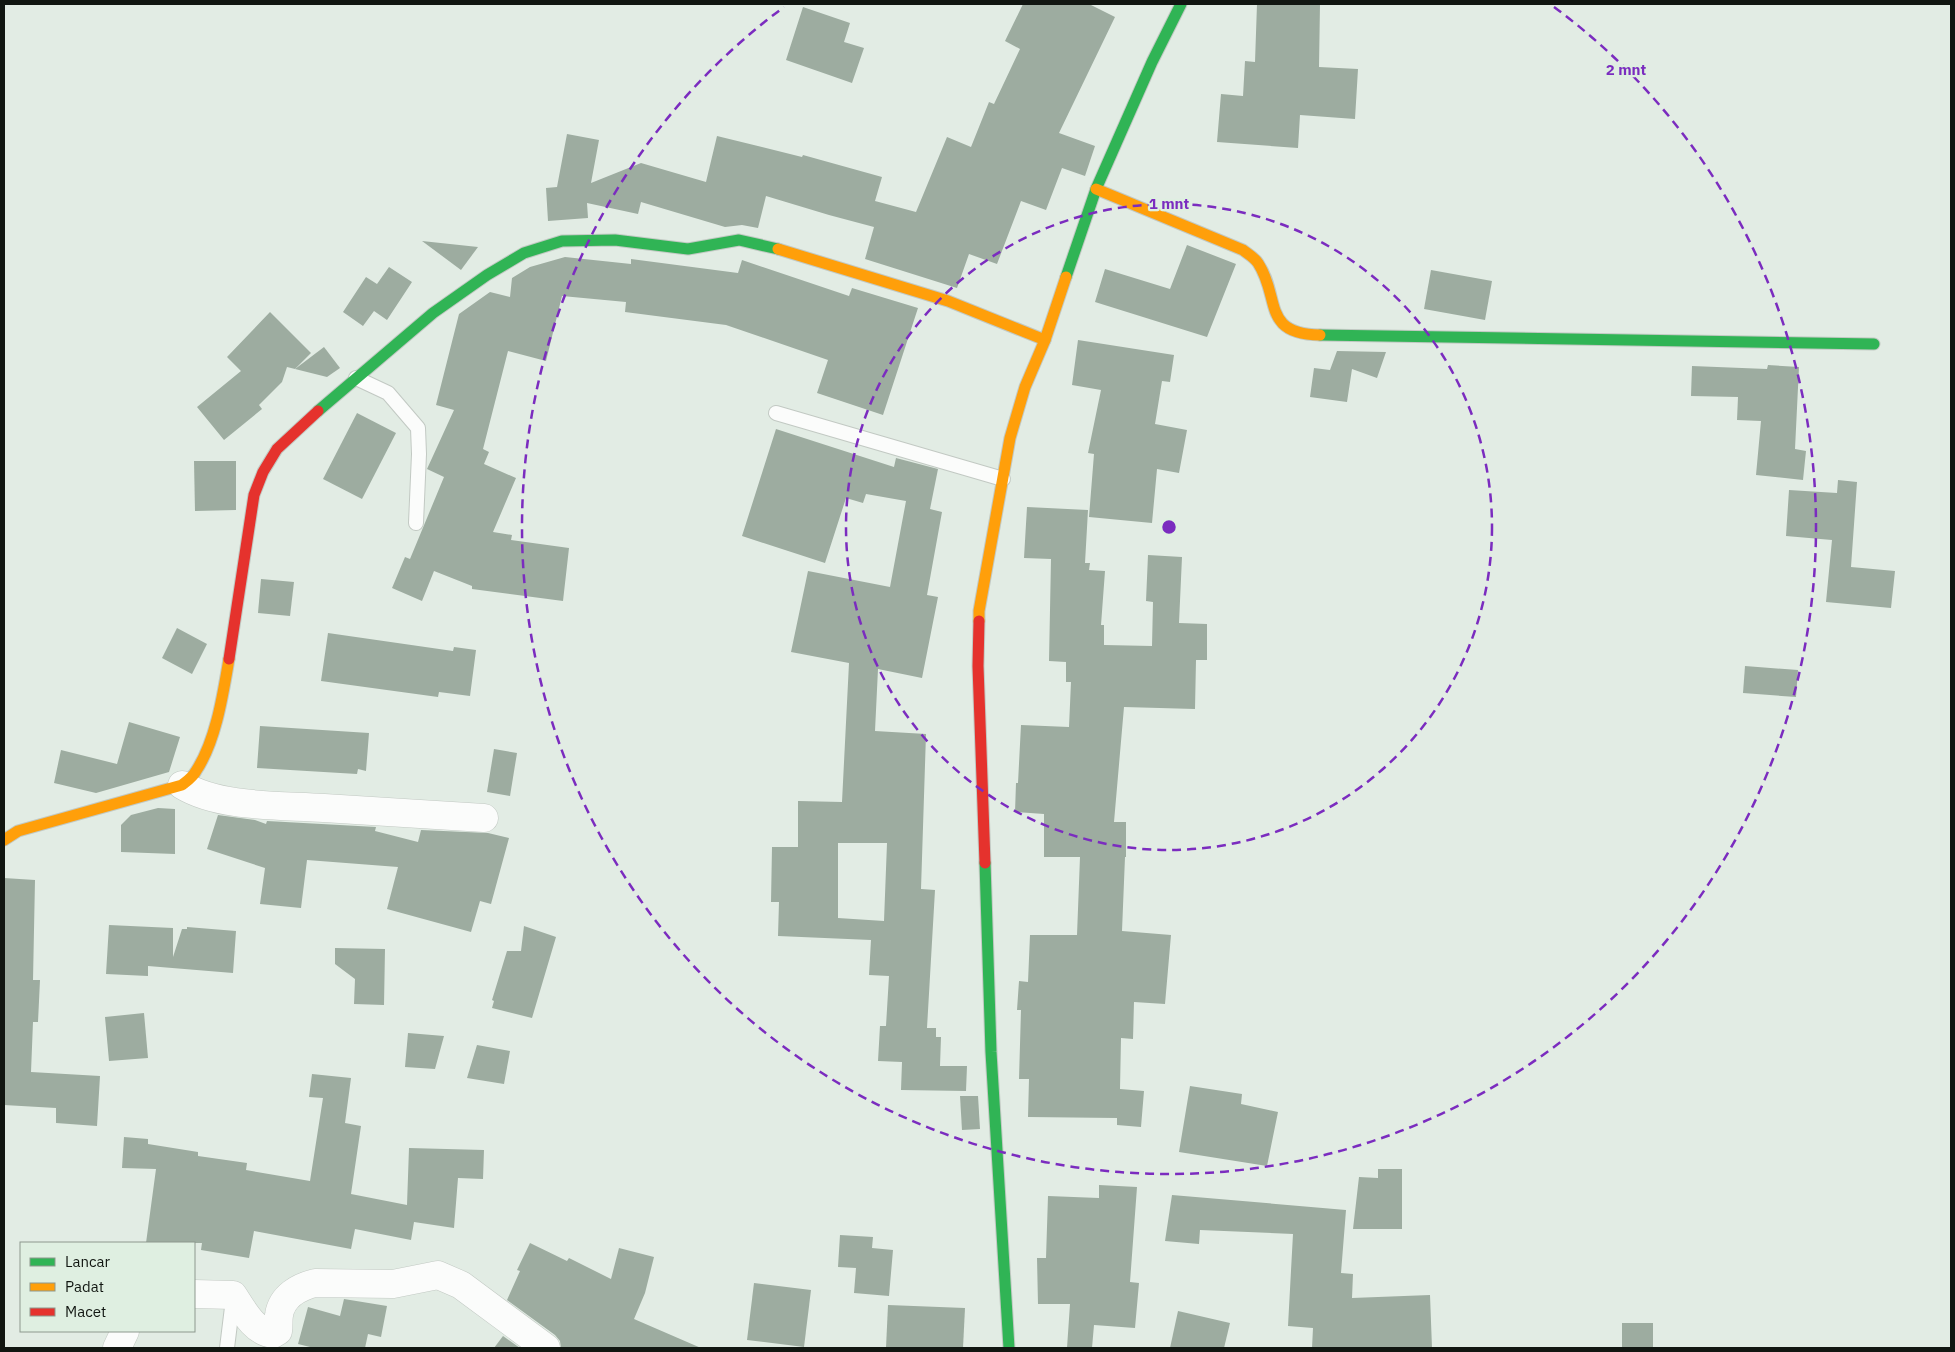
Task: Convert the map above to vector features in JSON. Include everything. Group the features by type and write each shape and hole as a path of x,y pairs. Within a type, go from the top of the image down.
{"street":[{"path":"1009,1348 991,1052 978,666 979,611 1010,438 1025,387 1045,340 1096,189 1148,71 1182,4"},
{"path":"1096,189 1243,250 1258,263 1281,324 1291,331 1302,335 1874,344"},
{"path":"4,840 18,831 182,785 195,772 207,750 224,691 254,495 263,472 277,450 356,378 433,313 524,252 562,241 615,240 688,249 738,240 793,252 948,301 1045,340"},
{"path":"182,785 192,791 205,795 260,804 484,818"},
{"path":"195,1294 233,1296 250,1320 266,1332 273,1334 278,1330 279,1314 287,1298 294,1291 309,1284 393,1284 438,1275 461,1285 546,1348"},
{"path":"117,1348 125,1332"}],"lane":[{"path":"356,378 388,393 418,428 419,454 416,523"},
{"path":"776,413 1003,479"},
{"path":"227,1348 233,1296"}],"building":[{"path":"1023,4 1089,4 1115,17 1059,133 1095,146 1085,176 1062,168 1046,210 1021,201 997,264 969,254 957,288 865,259 874,227 766,196 758,228 742,225 725,227 641,202 638,214 587,203 588,218 548,221 546,188 557,187 567,134 599,140 591,183 641,163 706,182 717,136 802,157 803,155 882,177 875,201 916,212 947,137 971,147 989,102 994,104 1020,49 1005,41"},
{"path":"1257,4 1320,4 1319,67 1358,69 1355,119 1300,115 1298,148 1217,142 1221,94 1243,96 1245,61 1255,62"},
{"path":"803,7 850,23 844,42 864,48 852,83 786,60"},
{"path":"422,241 478,247 461,270"},
{"path":"1187,245 1236,264 1207,337 1095,302 1105,269 1170,289"},
{"path":"565,257 631,264 631,259 738,273 742,260 849,296 852,288 918,308 883,415 817,393 828,360 726,325 625,312 626,302 562,296 546,361 508,351 483,449 489,452 484,464 516,478 493,532 512,535 511,540 569,548 563,601 472,589 472,586 434,571 422,601 392,588 405,557 410,559 444,477 427,469 454,410 436,405 459,314 490,292 510,297 512,278 530,267"},
{"path":"389,267 412,282 387,320 374,311 363,326 343,312 366,277 377,284"},
{"path":"1431,270 1492,281 1485,320 1424,309"},
{"path":"270,312 311,353 295,369 287,367 282,382 259,405 262,409 224,440 197,407 241,371 227,357"},
{"path":"1078,340 1174,355 1170,382 1162,381 1155,424 1187,430 1179,473 1157,469 1152,523 1089,517 1094,454 1088,453 1101,390 1072,385"},
{"path":"324,347 340,368 327,377 295,369"},
{"path":"1337,351 1386,352 1377,378 1352,369 1347,402 1310,397 1314,368 1330,370"},
{"path":"1768,365 1799,367 1795,449 1806,451 1803,480 1756,475 1761,421 1737,420 1738,397 1691,396 1692,366 1767,369"},
{"path":"357,413 396,433 362,499 323,479"},
{"path":"776,429 894,467 896,458 938,469 930,509 942,512 927,595 938,597 922,678 878,669 875,731 926,734 921,889 935,890 927,1028 936,1028 936,1037 941,1037 940,1066 967,1066 966,1091 901,1090 902,1062 878,1061 880,1026 886,1026 889,976 869,975 871,940 778,936 779,902 771,902 772,847 798,847 798,801 842,802 849,663 791,652 808,571 890,587 906,501 866,494 863,503 846,498 825,563 742,536","holes":["838,843 887,843 884,921 838,918"]},
{"path":"194,461 236,461 236,510 195,511"},
{"path":"1838,480 1857,482 1851,567 1895,571 1891,608 1826,602 1832,540 1786,536 1789,490 1837,493"},
{"path":"1027,507 1088,510 1085,563 1090,563 1089,570 1105,571 1101,625 1104,625 1104,645 1152,646 1153,602 1146,601 1148,555 1182,557 1179,623 1207,624 1207,660 1196,660 1195,709 1124,707 1114,822 1126,822 1122,931 1171,935 1165,1004 1134,1002 1133,1039 1121,1038 1120,1089 1144,1091 1141,1127 1117,1125 1117,1118 1028,1117 1029,1079 1019,1079 1021,1010 1017,1010 1019,981 1028,982 1030,935 1077,935 1080,857 1044,857 1044,814 1015,812 1021,725 1069,727 1071,682 1066,682 1066,662 1049,661 1051,559 1024,558"},
{"path":"261,579 294,582 290,616 258,613"},
{"path":"177,628 207,644 192,674 162,658"},
{"path":"328,633 453,651 454,647 476,650 470,696 439,692 438,697 321,681"},
{"path":"1745,666 1798,670 1796,697 1743,693"},
{"path":"129,722 180,737 169,772 96,793 54,783 61,750 117,764"},
{"path":"260,726 369,733 366,771 358,769 357,774 257,768"},
{"path":"494,749 517,753 510,796 487,792"},
{"path":"158,808 175,809 175,854 121,852 121,825 131,815"},
{"path":"218,815 255,820 266,824 267,821 376,827 375,831 418,842 421,830 488,833 509,838 491,904 480,901 471,932 387,909 398,867 307,860 301,908 260,904 265,868 207,849"},
{"path":"4,878 35,880 33,980 40,980 38,1022 33,1022 31,1072 100,1076 97,1126 56,1123 56,1108 4,1105"},
{"path":"109,925 173,928 173,957 182,929 187,929 187,927 236,931 233,973 148,966 148,976 106,974"},
{"path":"524,926 556,937 532,1018 492,1008 494,1001 492,1000 507,951 521,951"},
{"path":"335,948 385,949 384,1005 354,1004 355,979 335,964"},
{"path":"144,1013 148,1058 109,1061 105,1017"},
{"path":"408,1033 444,1036 435,1069 405,1067"},
{"path":"477,1045 510,1051 504,1084 467,1078"},
{"path":"312,1074 351,1078 345,1123 361,1126 351,1194 407,1205 409,1148 484,1150 483,1179 458,1178 454,1228 414,1222 411,1240 355,1229 351,1249 254,1231 249,1258 201,1250 202,1243 146,1242 156,1169 122,1168 124,1137 148,1139 148,1144 198,1152 198,1156 247,1163 246,1170 310,1181 323,1098 309,1097"},
{"path":"1190,1086 1242,1094 1241,1104 1278,1112 1267,1166 1179,1152"},
{"path":"960,1096 978,1096 980,1129 962,1130"},
{"path":"1378,1169 1402,1169 1402,1229 1353,1229 1359,1177 1378,1178"},
{"path":"1099,1185 1137,1187 1130,1282 1139,1283 1135,1328 1094,1325 1092,1348 1067,1348 1070,1304 1038,1304 1037,1258 1046,1258 1048,1196 1099,1198"},
{"path":"1172,1195 1346,1210 1341,1273 1353,1274 1352,1298 1430,1295 1432,1348 1312,1348 1313,1328 1288,1326 1293,1234 1200,1230 1199,1244 1165,1241"},
{"path":"840,1235 873,1237 872,1248 893,1250 889,1296 854,1293 856,1268 838,1267"},
{"path":"530,1243 567,1261 569,1258 611,1279 619,1248 654,1257 645,1293 634,1319 701,1348 561,1348 560,1341 555,1335 507,1300 520,1271 517,1270"},
{"path":"754,1283 811,1290 804,1347 747,1340"},
{"path":"344,1299 387,1306 381,1337 368,1334 365,1348 314,1348 298,1344 308,1307 340,1316"},
{"path":"888,1305 965,1308 963,1348 886,1348"},
{"path":"1178,1311 1230,1323 1224,1348 1170,1348"},
{"path":"1622,1323 1653,1323 1653,1348 1622,1348"},
{"path":"503,1336 520,1348 494,1348"}],"traffic: fast":[{"path":"1066,277 1096,189 1152,62 1181,4"},
{"path":"318,411 433,313 487,275 524,253 562,241 615,240 688,249 739,240 778,249"},
{"path":"1320,335 1874,344"},
{"path":"985,863 991,1052 1009,1348"}],"traffic: slow":[{"path":"1096,189 1243,250 1253,257 1265,276 1275,312 1281,321 1289,328 1301,333 1320,335"},
{"path":"778,249 948,301 1045,340"},
{"path":"979,621 979,611 1010,438 1025,387 1045,340 1066,277"},
{"path":"4,840 18,831 182,785 195,773 209,746 221,702 229,659"}],"traffic: jam":[{"path":"229,659 254,495 263,472 277,449 318,411"},
{"path":"979,621 978,666 985,863"}]}
